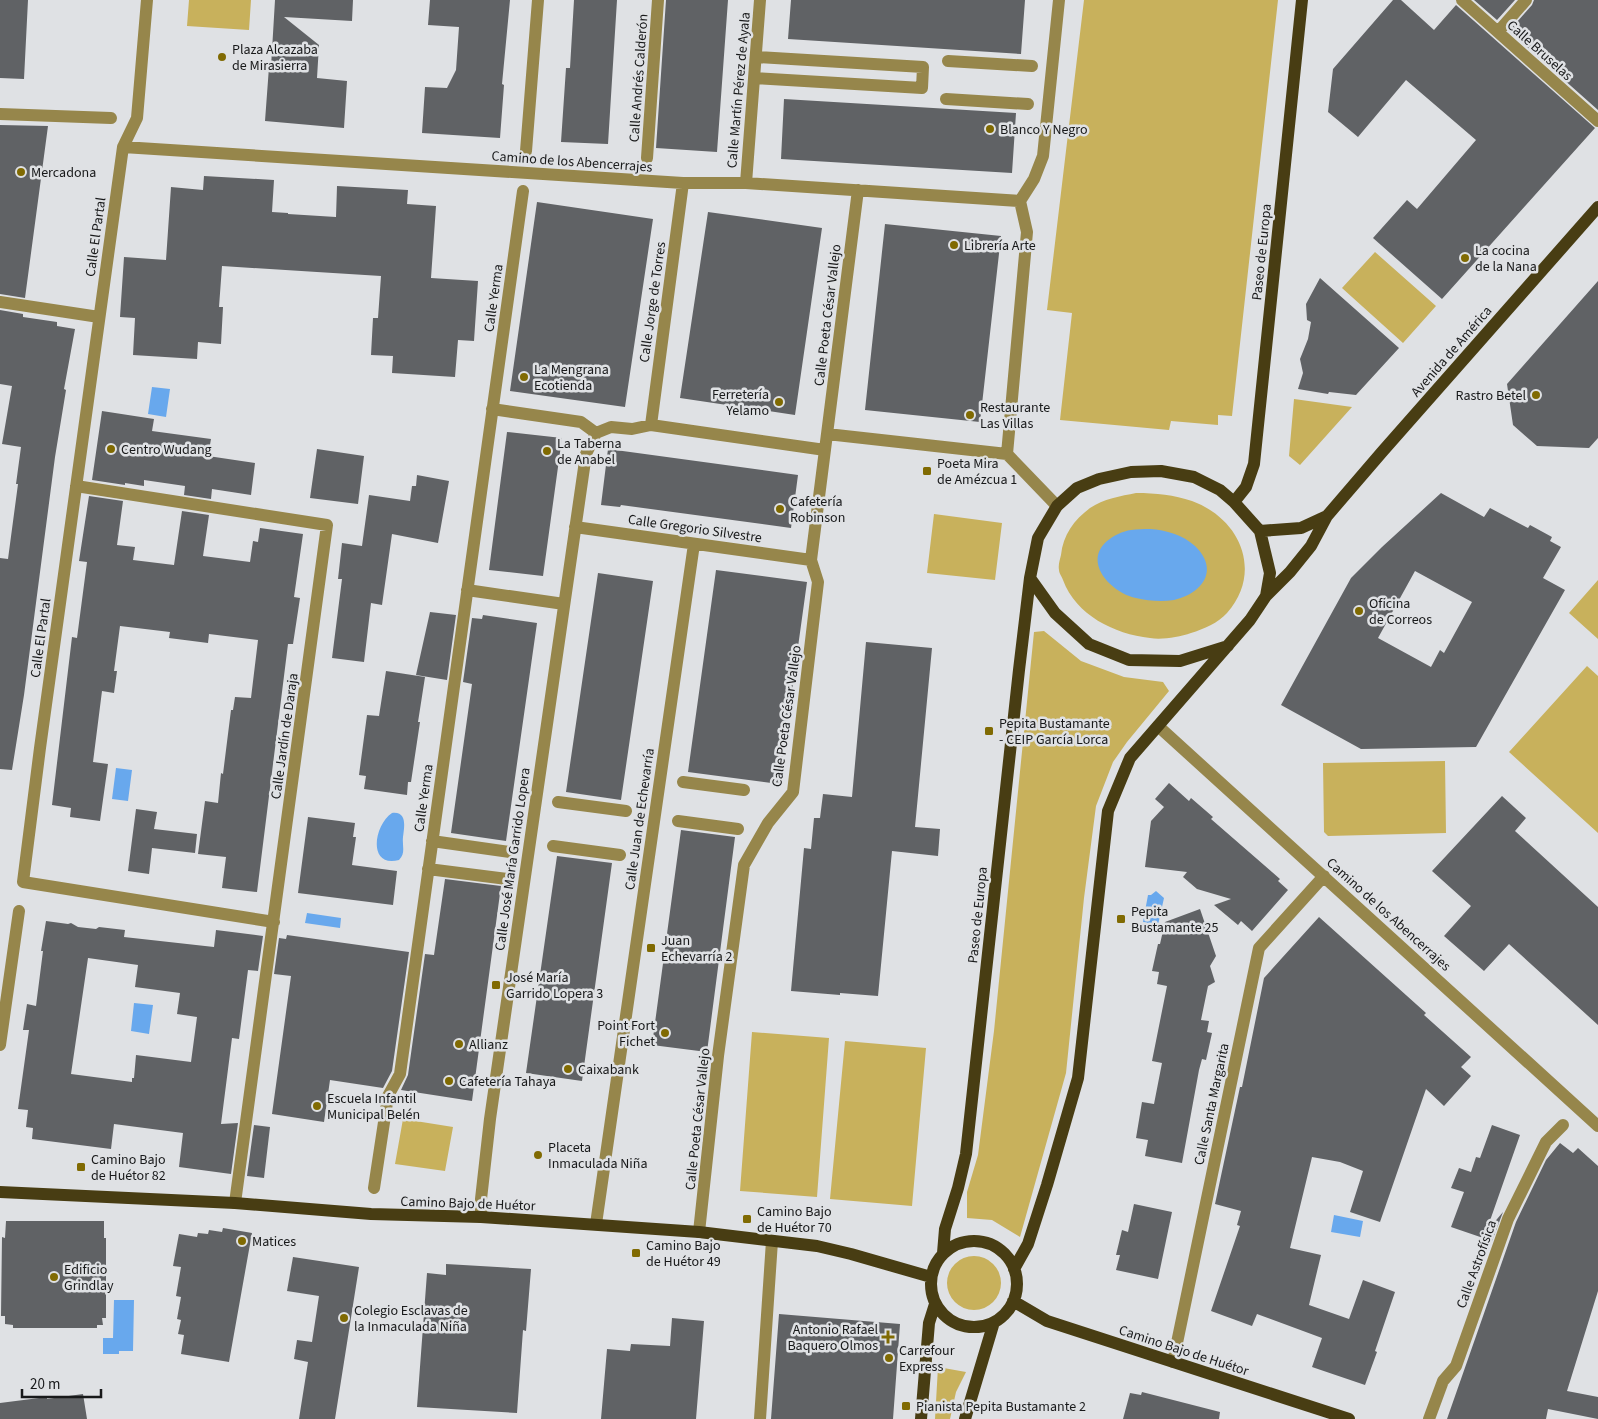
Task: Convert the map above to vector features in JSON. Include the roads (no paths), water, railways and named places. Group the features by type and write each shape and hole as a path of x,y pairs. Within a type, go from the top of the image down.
{"main road":[{"name":"Paseo de Europa","path":"1234,502 1246,487 1254,464 1302,0"},
{"name":"Avenida de América","path":"1266,596 1290,572 1311,546 1327,516 1598,207"},
{"name":"Paseo de Europa","path":"943,1253 945,1229 966,1154 1030,578 1038,538 1057,506 1077,488 1099,479 1132,472 1161,471 1194,477 1220,490 1234,502 1260,531"},
{"name":"Avenida de América","path":"1260,531 1301,528 1327,516"},
{"path":"1014,1269 1028,1244 1078,1078 1108,811 1130,758 1250,620 1266,596 1270,573 1260,531"},
{"path":"1030,578 1055,614 1089,644 1129,660 1180,661 1228,646"},
{"name":"Camino Bajo de Huétor","path":"0,1192 235,1203 371,1214 481,1217 699,1232 817,1246 930,1277"},
{"path":"969,1240 988,1242 1004,1253 1014,1269 1017,1280 1013,1301 1009,1310 994,1322 978,1327 960,1326 946,1317 935,1304 931,1292 930,1277 935,1264 950,1247 969,1240"},
{"name":"Camino Bajo de Huétor","path":"1013,1301 1047,1321 1349,1419"},
{"path":"921,1419 928,1331 935,1304"},
{"path":"966,1419 994,1322"}],"street":[{"name":"Calle El Partal","path":"147,0 137,118 123,147 23,882 274,922"},
{"path":"526,151 538,0"},
{"name":"Calle Andrés Calderón","path":"647,158 658,0"},
{"name":"Calle Martín Pérez de Ayala","path":"746,183 760,0"},
{"path":"1007,454 1027,232 1020,201 1034,179 1043,156 1059,0"},
{"name":"Calle Bruselas","path":"1462,0 1598,122"},
{"path":"1498,32 1526,0"},
{"path":"754,78 922,88 923,67 756,57"},
{"path":"948,61 1032,66"},
{"path":"946,99 1028,104"},
{"path":"0,114 110,118"},
{"name":"Camino de los Abencerrajes","path":"123,147 683,183 746,183 1020,201"},
{"name":"Calle Jorge de Torres","path":"651,425 683,183"},
{"name":"Calle Poeta César Vallejo","path":"699,1232 717,1065 744,865 768,824 793,792 818,582 811,560 858,190"},
{"name":"Calle Yerma","path":"374,1188 388,1096 400,1074 523,191"},
{"path":"0,302 99,317"},
{"path":"492,409 581,422 596,434 611,427 632,429 651,425 825,450"},
{"name":"Calle José María Garrido Lopera","path":"481,1217 481,1199 490,1118 575,527 586,454 596,434"},
{"path":"827,434 1007,454 1057,506"},
{"name":"Calle Jardín de Daraja","path":"76,486 327,525 235,1203"},
{"name":"Calle Gregorio Silvestre","path":"575,527 811,560"},
{"name":"Calle Juan de Echevarría","path":"596,1224 694,544"},
{"path":"467,590 564,604"},
{"name":"Camino de los Abencerrajes","path":"1158,726 1598,1126"},
{"path":"682,782 744,790"},
{"path":"558,802 626,811"},
{"path":"678,820 738,829"},
{"path":"432,841 510,852"},
{"path":"553,846 620,854"},
{"path":"428,869 507,879"},
{"name":"Calle Santa Margarita","path":"1173,1362 1259,948 1324,876"},
{"path":"0,1045 19,911"},
{"name":"Calle Astrofísica","path":"1429,1419 1443,1381 1456,1366 1508,1219 1546,1142 1563,1125"},
{"path":"760,1419 772,1241"}],"water":[{"path":"152,387 170,389 166,417 148,414"},
{"path":"1150,529 1180,536 1195,546 1202,555 1207,572 1200,587 1184,597 1169,601 1155,601 1127,595 1110,584 1103,576 1098,558 1100,550 1107,541 1125,531"},
{"path":"116,768 132,770 128,801 112,799"},
{"path":"392,813 397,813 403,817 403,852 399,860 389,861 382,858 378,852 377,844 381,827"},
{"path":"1156,891 1164,898 1158,925 1143,922 1148,895"},
{"path":"307,913 341,918 340,928 305,923"},
{"path":"134,1003 153,1005 149,1034 131,1031"},
{"path":"1334,1215 1363,1221 1360,1237 1331,1232"},
{"path":"114,1300 134,1300 133,1351 119,1351 119,1354 103,1354 103,1338 113,1338"}],"place":[{"name":"Plaza Alcazaba de Mirasierra","path":"222,57"},
{"name":"Blanco Y Negro","path":"990,129"},
{"name":"Mercadona","path":"21,172"},
{"name":"Librería Arte","path":"954,245"},
{"name":"La cocina de la Nana","path":"1465,258"},
{"name":"La Mengrana Ecotienda","path":"524,377"},
{"name":"Rastro Betel","path":"1536,395"},
{"name":"Ferretería Yelamo","path":"779,402"},
{"name":"Restaurante Las Villas","path":"970,415"},
{"name":"Centro Wudang","path":"111,449"},
{"name":"La Taberna de Anabel","path":"547,451"},
{"name":"Poeta Mira de Amézcua 1","path":"927,471"},
{"name":"Cafetería Robinson","path":"780,509"},
{"name":"Oficina de Correos","path":"1359,611"},
{"name":"Pepita Bustamante - CEIP García Lorca","path":"989,731"},
{"name":"Pepita Bustamante 25","path":"1121,919"},
{"name":"Juan Echevarría 2","path":"651,948"},
{"name":"José María Garrido Lopera 3","path":"496,985"},
{"name":"Point Fort Fichet","path":"665,1033"},
{"name":"Allianz","path":"459,1044"},
{"name":"Caixabank","path":"568,1069"},
{"name":"Cafetería Tahaya","path":"449,1081"},
{"name":"Escuela Infantil Municipal Belén","path":"317,1106"},
{"name":"Placeta Inmaculada Niña","path":"538,1155"},
{"name":"Camino Bajo de Huétor 82","path":"81,1167"},
{"name":"Camino Bajo de Huétor 70","path":"747,1219"},
{"name":"Matices","path":"242,1241"},
{"name":"Camino Bajo de Huétor 49","path":"636,1253"},
{"name":"Edificio Grindlay","path":"54,1277"},
{"name":"Colegio Esclavas de la Inmaculada Niña","path":"344,1318"},
{"name":"Antonio Rafael Baquero Olmos","path":"888,1337"},
{"name":"Carrefour Express","path":"889,1358"},
{"name":"Pianista Pepita Bustamante 2","path":"906,1406"}]}
